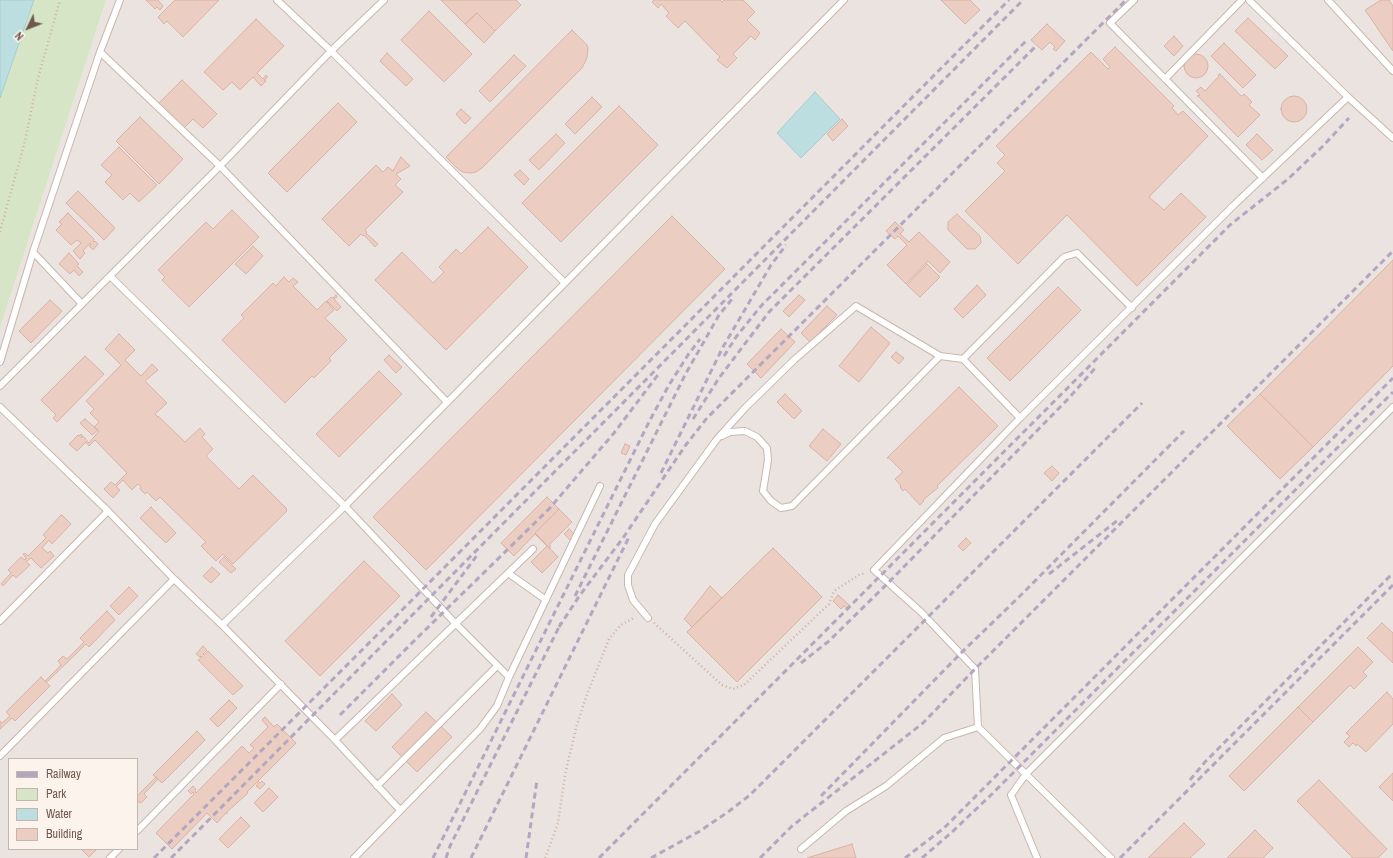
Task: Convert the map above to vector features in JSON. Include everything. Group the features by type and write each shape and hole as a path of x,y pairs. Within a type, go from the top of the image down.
{"lane":[{"path":"0,362 33,252 100,52 120,0"},
{"path":"0,386 220,166 331,51 384,0"},
{"path":"222,625 345,506 844,0"},
{"path":"1134,0 1110,23 1262,178"},
{"path":"1165,79 1242,0"},
{"path":"1249,0 1348,97 1393,138"},
{"path":"1328,0 1393,71"},
{"path":"281,1 565,283"},
{"path":"100,52 220,166 447,402"},
{"path":"1111,858 978,727 975,669 922,612 874,570 1020,418 1235,204 1348,97"},
{"path":"33,252 82,304"},
{"path":"963,359 1064,257 1077,253 1132,308"},
{"path":"110,276 345,506 456,624 509,677"},
{"path":"648,618 633,600 628,586 628,575 655,524 718,439 745,408 794,360 856,306 940,356 963,359 1020,418"},
{"path":"718,439 730,432 745,431 757,437 767,448 768,460 763,491 771,501 781,508 792,506 940,356"},
{"path":"0,407 108,511 174,579 281,684 400,810"},
{"path":"1037,858 1011,795 1026,774 1393,407"},
{"path":"354,858 480,729 497,706 509,677 600,486"},
{"path":"0,620 108,511"},
{"path":"335,740 533,549"},
{"path":"508,573 546,600"},
{"path":"0,756 174,579"},
{"path":"376,786 497,666"},
{"path":"138,830 281,684"},
{"path":"801,849 846,811 886,786 944,738 978,727"},
{"path":"110,858 118,850"}],"path":[{"path":"0,232 25,141 38,78 60,0"},
{"path":"545,858 558,823 565,775 576,728 609,639 621,625 634,617 648,618 722,685 733,689 744,685 828,604 834,591 859,575 874,570"}],"shaded area":[{"path":"106,0 1393,0 1393,858 0,858 0,328"}],"green space":[{"path":"34,0 106,0 0,328 0,98"}],"water":[{"path":"0,0 34,0 0,98"},
{"path":"815,92 840,119 801,158 777,133"}],"building":[{"path":"146,0 158,0 163,6 160,10 157,7 155,9"},
{"path":"175,0 219,0 183,37 167,21 164,24 158,17"},
{"path":"441,0 516,0 521,5 495,31 477,13 465,24"},
{"path":"654,0 720,0 722,2 724,0 743,0 755,12 747,20 760,33 755,40 751,36 733,54 737,58 727,68 717,60 720,57 685,21 678,28 666,16 669,13 661,4 658,8 652,2"},
{"path":"941,0 970,0 980,10 965,24"},
{"path":"1381,0 1389,0 1393,6 1393,51 1365,10"},
{"path":"429,11 472,54 444,82 401,40"},
{"path":"477,13 495,31 484,43 465,24"},
{"path":"1248,18 1288,56 1275,69 1235,31"},
{"path":"256,19 284,46 257,73 263,79 266,75 268,77 264,80 266,81 261,86 253,77 240,90 232,82 223,90 204,72"},
{"path":"1047,24 1065,41 1056,51 1053,49 1055,47 1050,42 1042,50 1031,40"},
{"path":"572,30 587,45 588,48 587,58 582,68 482,168 476,172 470,173 463,172 457,168 446,157"},
{"path":"1174,36 1183,46 1174,56 1164,46"},
{"path":"1224,43 1256,75 1243,88 1211,56"},
{"path":"1115,47 1174,106 1172,108 1178,115 1183,111 1208,136 1149,197 1164,210 1181,193 1206,217 1137,286 1067,215 1018,264 965,211 1005,171 997,163 1005,155 996,146 1091,52 1108,69 1110,67 1103,59"},
{"path":"387,53 413,79 406,86 380,61"},
{"path":"1196,54 1204,58 1208,66 1204,74 1196,78 1188,74 1184,66 1188,58"},
{"path":"514,55 526,66 490,102 479,91"},
{"path":"1220,74 1240,95 1242,96 1244,94 1252,102 1249,105 1260,115 1238,137 1197,96 1200,95 1196,91 1201,87 1205,91"},
{"path":"182,80 217,114 203,128 193,119 184,128 159,103"},
{"path":"1294,96 1303,100 1307,109 1303,118 1294,122 1285,118 1281,109 1285,100"},
{"path":"592,97 602,107 575,134 565,124"},
{"path":"338,103 357,122 287,192 268,173"},
{"path":"619,106 658,145 561,242 522,203"},
{"path":"461,109 471,118 465,124 456,114"},
{"path":"140,117 183,159 159,184 116,141"},
{"path":"842,119 848,126 833,141 827,134"},
{"path":"556,134 565,143 539,170 529,160"},
{"path":"1257,134 1273,150 1262,160 1246,145"},
{"path":"119,147 157,185 139,202 130,193 123,200 105,182 112,175 101,165"},
{"path":"401,157 410,166 396,174 401,179 395,185 403,192 365,230 367,232 366,233 378,244 375,247 364,235 363,236 361,234 349,246 322,219 376,165 383,172 388,167 393,171"},
{"path":"520,170 529,179 524,185 514,175"},
{"path":"78,191 115,228 104,240 66,203"},
{"path":"232,210 259,237 189,307 162,280 165,277 158,270 206,222 213,229"},
{"path":"68,213 94,239 93,241 98,244 93,250 89,246 91,245 90,243 83,251 85,253 80,259 73,251 81,243 77,240 71,245 56,230 62,224 59,222"},
{"path":"957,214 980,236 981,243 975,249 967,249 948,230 948,222"},
{"path":"672,216 725,269 426,570 373,517"},
{"path":"895,222 904,230 900,234 909,242 919,232 950,262 940,273 928,261 906,284 887,265 907,245 898,236 895,239 886,231"},
{"path":"488,227 528,267 446,350 375,280 402,252 433,283 444,272 439,267 456,249 461,254"},
{"path":"253,246 263,256 246,274 235,264"},
{"path":"69,253 79,264 77,266 83,272 79,276 74,270 70,274 59,264"},
{"path":"1393,260 1393,366 1313,447 1260,394"},
{"path":"927,264 940,277 920,297 907,285"},
{"path":"284,277 289,282 293,278 298,282 293,286 317,310 326,301 334,310 325,318 347,340 329,358 331,361 314,378 312,376 285,403 222,340 244,318 241,315 273,283 276,286"},
{"path":"977,285 986,295 963,318 954,309"},
{"path":"1058,287 1081,310 1010,381 987,358"},
{"path":"336,295 337,297 334,299 341,307 337,311 327,301"},
{"path":"799,295 805,300 789,317 783,311"},
{"path":"50,300 62,311 31,343 19,331"},
{"path":"827,306 837,315 810,342 801,333"},
{"path":"871,327 890,343 859,382 839,366"},
{"path":"781,329 795,342 761,378 747,364"},
{"path":"119,334 135,350 125,360 141,376 152,364 158,370 145,381 167,403 155,414 185,442 200,428 205,434 202,437 213,449 206,456 239,489 253,475 287,509 287,511 233,564 223,554 216,561 201,546 206,542 160,497 156,501 147,492 145,494 140,489 141,487 138,484 132,490 123,480 116,487 120,490 113,498 104,489 111,482 115,485 127,473 95,440 89,446 86,442 77,451 69,444 81,434 81,438 83,436 89,443 99,431 94,427 99,422 90,413 94,409 86,401 121,365 105,349"},
{"path":"896,352 904,358 899,364 891,357"},
{"path":"389,355 402,367 396,373 384,360"},
{"path":"85,356 104,374 57,422 53,418 56,415 41,400"},
{"path":"379,371 402,394 339,457 316,434"},
{"path":"959,387 998,426 937,486 938,488 923,500 924,501 920,505 905,489 903,491 900,487 901,486 895,479 903,472 889,458 887,458"},
{"path":"785,394 802,411 794,419 777,402"},
{"path":"1260,394 1313,447 1280,479 1227,426"},
{"path":"85,419 98,430 92,435 80,423"},
{"path":"823,429 841,444 827,461 809,446"},
{"path":"625,444 630,446 626,455 621,453"},
{"path":"1052,466 1059,473 1052,481 1044,473"},
{"path":"547,497 559,509 535,533 558,557 542,573 531,562 547,546 535,534 514,556 501,543"},
{"path":"151,507 176,533 166,543 140,518"},
{"path":"559,509 572,522 550,544 550,549 535,533"},
{"path":"61,515 71,524 52,544 49,540 42,548 48,553 50,551 54,556 41,568 31,558 26,562 30,565 16,578 13,575 3,586 1,584 11,573 8,570 21,557 25,560 26,558 23,554 25,553 28,556 46,538 43,535"},
{"path":"569,529 576,536 571,541 564,534"},
{"path":"966,538 971,543 963,551 958,546"},
{"path":"773,548 822,597 737,682 687,632"},
{"path":"224,557 236,569 231,573 219,562"},
{"path":"364,561 400,596 320,676 285,641"},
{"path":"212,567 220,574 211,583 203,576"},
{"path":"710,586 722,598 692,627 684,619"},
{"path":"129,587 138,596 119,615 110,606"},
{"path":"838,595 849,605 847,608 844,606 841,609 833,601"},
{"path":"107,611 115,620 89,647 86,644 47,682 45,681 61,665 58,661 63,656 67,659 84,642 80,638"},
{"path":"1382,623 1393,633 1393,663 1367,638"},
{"path":"203,646 207,650 203,654 204,655 208,651 243,686 233,695 198,660 202,657 196,654"},
{"path":"1358,647 1373,662 1363,672 1367,676 1354,689 1350,685 1313,722 1298,707"},
{"path":"41,677 50,686 15,721 12,718 0,729 0,721 2,723 10,716 6,712"},
{"path":"1387,692 1393,699 1393,724 1366,752 1357,744 1356,746 1353,743 1349,747 1344,742 1350,736 1346,733"},
{"path":"392,694 402,705 376,731 365,721"},
{"path":"229,700 237,708 218,727 210,719"},
{"path":"1298,707 1313,722 1244,791 1229,776"},
{"path":"426,712 452,737 417,772 392,747"},
{"path":"265,717 274,727 277,724 296,743 258,781 260,783 262,781 265,784 260,789 256,786 258,784 257,782 247,792 248,793 217,823 207,813 172,849 156,833 194,794 193,792 191,794 188,791 193,786 196,789 196,793 242,746 249,753 254,748 250,745 268,727 262,720"},
{"path":"197,731 205,740 162,783 153,775"},
{"path":"1393,773 1393,801 1379,787"},
{"path":"156,777 158,779 144,794 147,797 141,803 138,802 138,795"},
{"path":"1319,780 1387,849 1378,858 1353,858 1297,801"},
{"path":"269,788 278,797 263,812 254,803"},
{"path":"241,817 250,826 228,848 219,839"},
{"path":"1184,823 1205,844 1190,858 1148,858"},
{"path":"1255,830 1273,848 1263,858 1227,858"},
{"path":"852,844 856,858 807,858"},
{"path":"82,850 96,850 89,857"}],"railway":[{"path":"154,858 1009,0"},
{"path":"171,858 1023,0"},
{"path":"559,627 580,595 623,538 685,446 707,418 1126,0"},
{"path":"724,356 736,337 761,306 1026,41"},
{"path":"693,419 719,378 769,312 1035,47"},
{"path":"599,858 1230,225 1288,179 1323,146 1349,118"},
{"path":"661,473 723,347 771,265 786,245"},
{"path":"760,858 792,826 923,723 975,669 1393,251"},
{"path":"575,596 685,375 719,315 732,299"},
{"path":"433,858 650,420 669,385 700,339"},
{"path":"801,663 829,641 889,582 1069,398 1097,366"},
{"path":"340,715 549,509 614,433 660,372"},
{"path":"905,858 944,828 1393,378"},
{"path":"922,858 992,794 1393,392"},
{"path":"651,858 700,831 750,795 1142,403"},
{"path":"821,796 960,654 1020,596 1184,431"},
{"path":"1049,574 1118,520"},
{"path":"471,858 629,537"},
{"path":"431,617 478,554"},
{"path":"1190,780 1205,762 1393,573"},
{"path":"1120,858 1393,585"},
{"path":"446,858 450,846 561,623"},
{"path":"526,858 537,780"}]}
